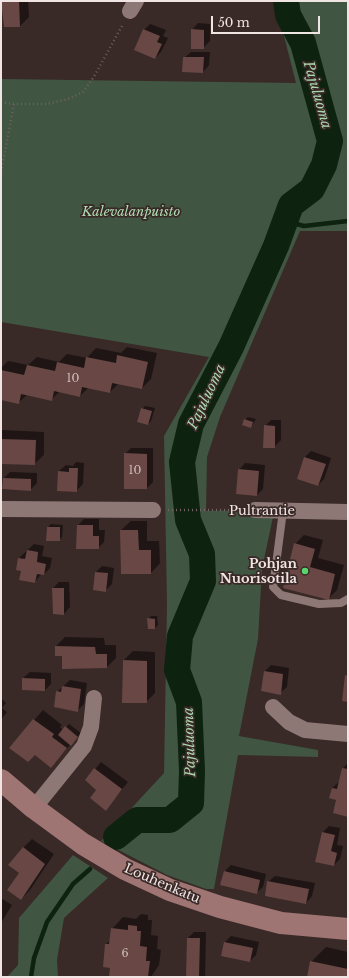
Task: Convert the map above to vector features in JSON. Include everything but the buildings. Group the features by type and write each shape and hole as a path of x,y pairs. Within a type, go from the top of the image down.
{"street":[{"path":"1,509 153,510"},
{"name":"Pultrantie","path":"254,510 348,512"},
{"path":"34,808 84,746 91,728 94,698"},
{"path":"273,706 289,722 306,730 348,734"},
{"name":"Louhenkatu","path":"1,780 34,808 83,844 113,862 170,890 220,907 281,922 348,929"}],"lane":[{"path":"284,511 273,587 281,595 319,604 341,603 348,599"}],"path":[{"path":"1,102 14,104 47,104 68,99 83,92 95,74 133,6"},
{"path":"1,172 14,104"},
{"name":"Pultrantie","path":"175,510 254,510"}],"green space":[{"name":"Kalevalanpuisto","path":"275,1 348,1 348,231 300,231 220,417 207,457 206,511 255,510 273,517 262,569 258,639 239,736 318,750 318,757 238,755 214,889 206,889 167,875 101,841 164,773 167,604 164,436 209,357 1,322 1,79 296,83"},
{"path":"73,855 108,878 64,918 57,960 58,977 7,977 18,965 19,918"}],"waterway":[{"name":"Pajuluoma","path":"116,837 137,820 170,820 191,803 192,771 189,702 177,670 180,636 203,581 202,554 188,520 182,462 191,424 231,347 276,246 291,205 312,189 324,165 330,141 303,43 288,15 286,1"},
{"path":"285,221 304,226 348,221"},
{"name":"Pajuluoma","path":"31,977 34,958 47,922 73,884 90,869"}],"place":[{"name":"Pohjan Nuorisotila","path":"305,571"}]}
